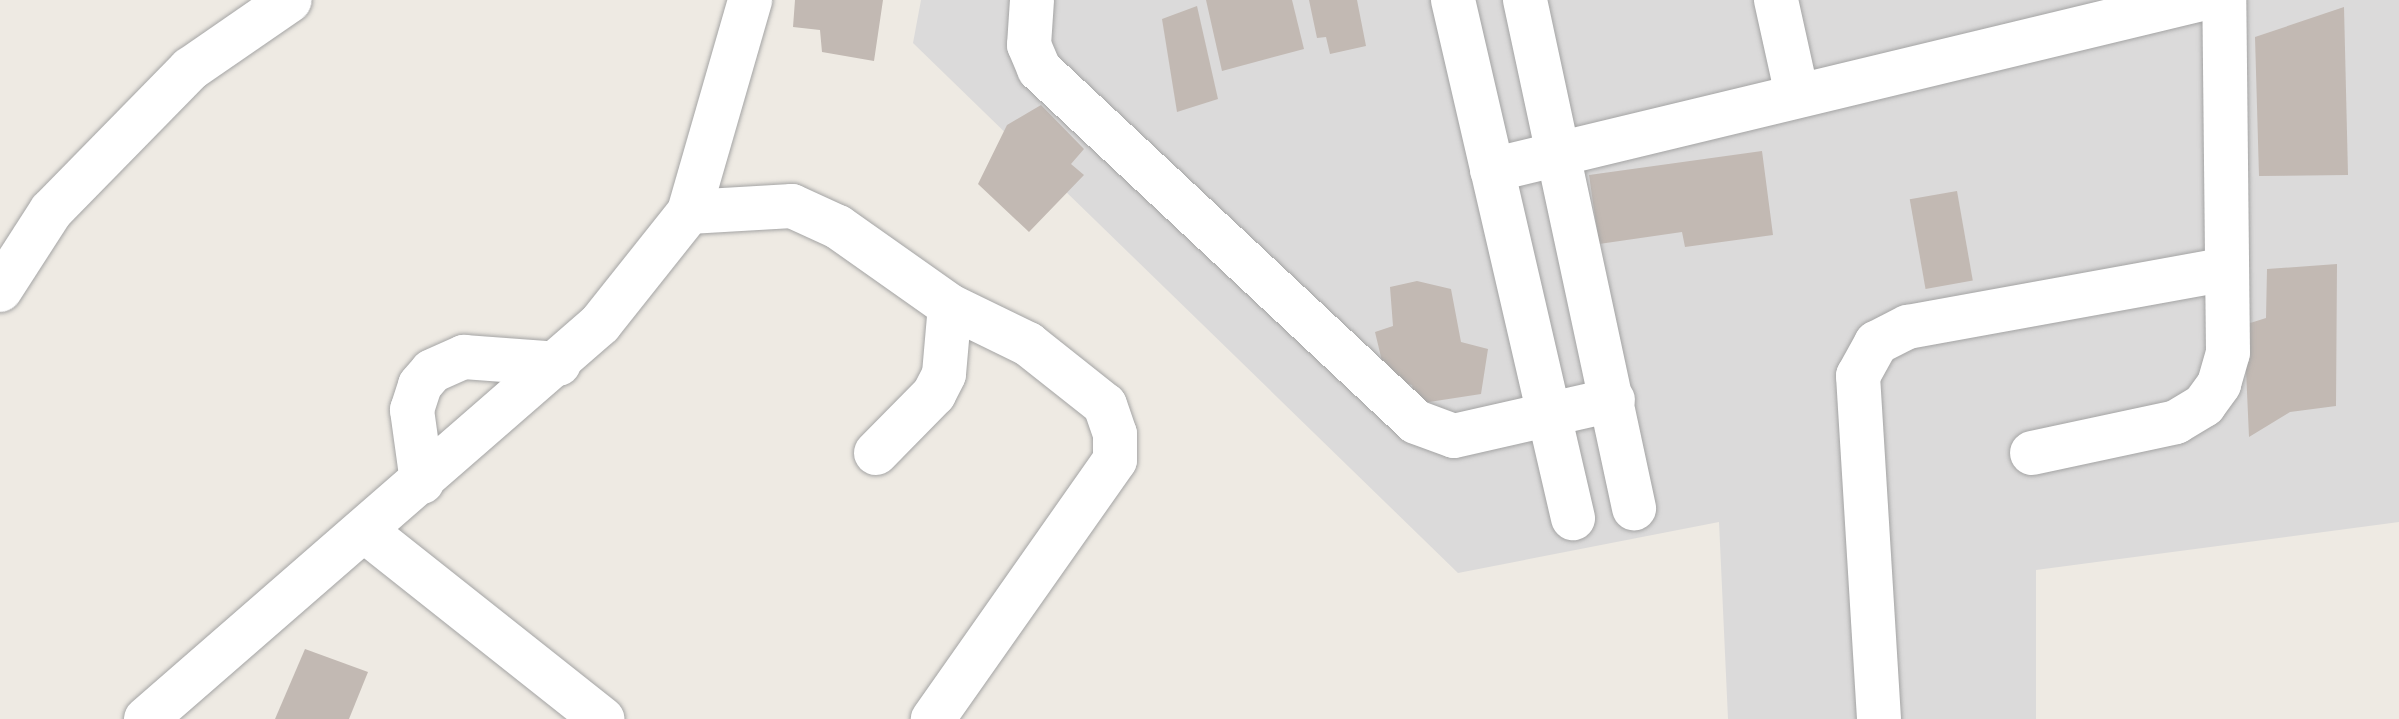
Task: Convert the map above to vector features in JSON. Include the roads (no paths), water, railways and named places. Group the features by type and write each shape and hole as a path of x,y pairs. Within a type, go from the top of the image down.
{"street":[{"path":"0,290 51,211 190,69 290,0"},
{"path":"146,719 559,364 600,324 689,212 750,0"},
{"path":"1032,0 1029,45 1039,69 1416,422 1454,436 1549,418 1613,400"},
{"path":"1453,0 1573,518"},
{"path":"1525,0 1634,508"},
{"path":"1776,0 1797,95"},
{"path":"1492,170 1797,95 2038,17 2197,0"},
{"path":"2032,453 2176,422 2204,405 2219,384 2228,353 2224,0"},
{"path":"689,212 792,206 838,227 950,306 1028,344 1105,405 1115,434 1115,460 933,719"},
{"path":"1879,719 1858,376 1876,343 1908,327 2226,269"},
{"path":"876,453 939,384 950,306"},
{"path":"422,482 412,410 420,385 432,371 464,357 559,364"},
{"path":"365,531 602,719"}]}
